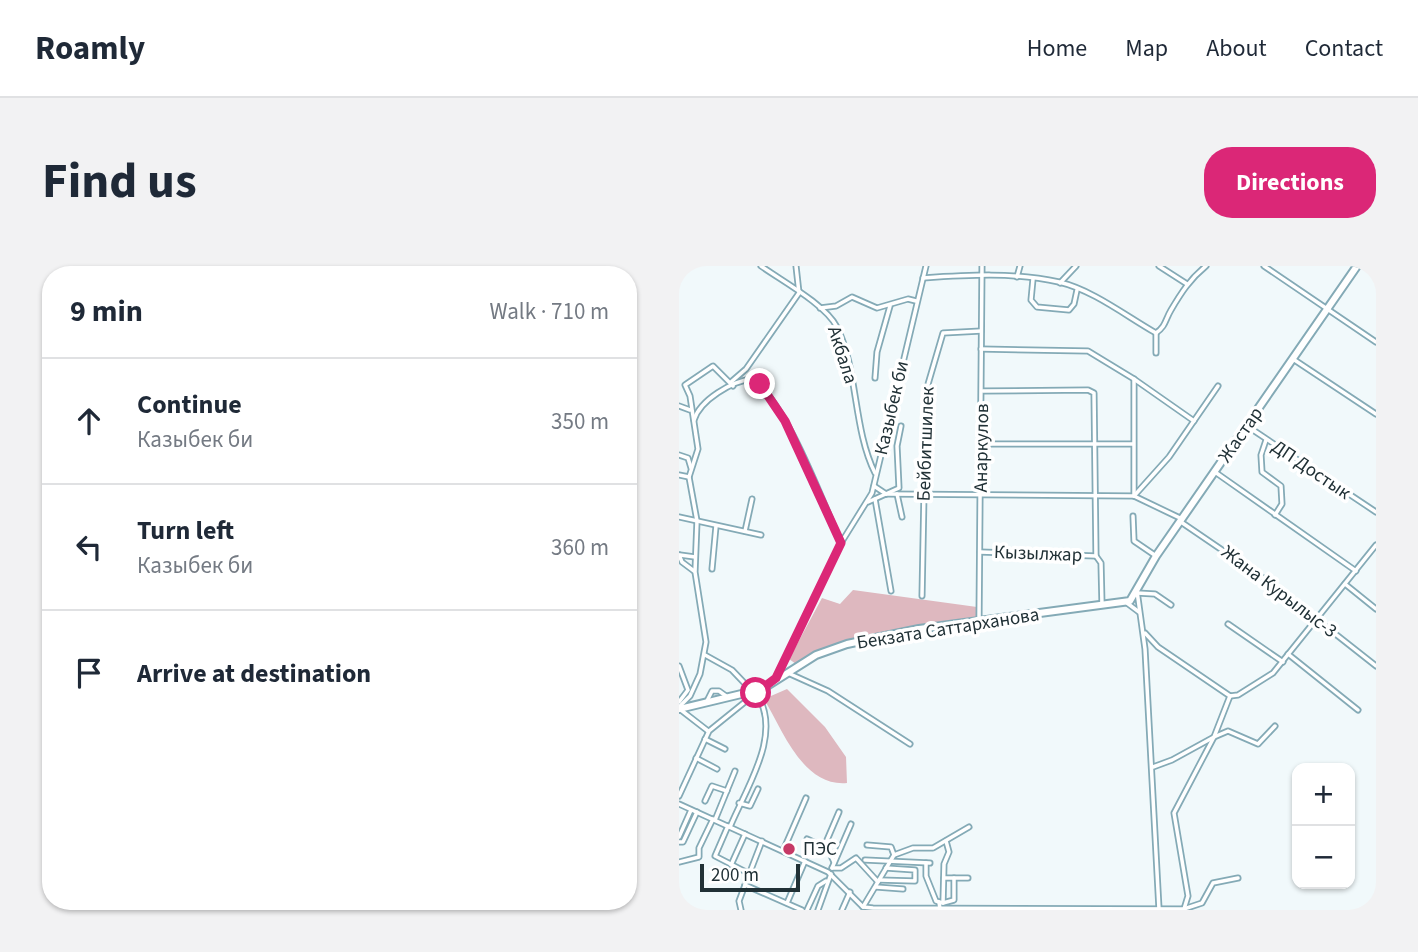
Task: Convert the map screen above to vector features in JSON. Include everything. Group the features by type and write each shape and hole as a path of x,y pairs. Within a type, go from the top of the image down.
{"street":[{"name":"Акбала","path":"761,266 820,308 836,325 867,452 876,475"},
{"path":"693,421 700,407 732,384 746,369 799,293 796,266"},
{"name":"Казыбек би","path":"776,678 841,543 874,486 926,266"},
{"name":"Анаркулов","path":"979,622 982,266"},
{"path":"1017,278 1020,266"},
{"path":"1060,283 1076,266"},
{"path":"1159,266 1187,284"},
{"path":"1156,354 1156,333 1166,324 1167,316 1187,284 1206,266"},
{"path":"1264,266 1376,342"},
{"name":"Жастар","path":"1127,603 1136,593 1156,556 1357,266"},
{"path":"923,278 982,273 1060,283 1077,289 1156,333"},
{"path":"1033,279 1031,300 1037,307 1069,310 1074,304 1077,289"},
{"path":"820,308 836,306 852,297 875,308 908,299 917,301"},
{"path":"875,378 877,352 890,306"},
{"name":"Бейбитшилек","path":"922,596 926,391 937,348 945,332 981,331"},
{"path":"981,349 1084,351 1134,379 1194,421"},
{"path":"1293,359 1376,414"},
{"path":"679,707 694,688 705,656 706,634 700,617 695,572 697,521 689,477 698,449 690,396 685,385 713,366 732,384"},
{"path":"732,384 752,379 766,389 785,421 841,543"},
{"path":"1133,496 1134,379"},
{"path":"874,486 886,494 1133,496 1169,457 1218,386"},
{"path":"983,391 1093,391 1095,556 1101,563 1102,607"},
{"path":"679,405 690,410"},
{"path":"866,503 899,487 897,446 901,426"},
{"name":"ДП Достык","path":"1247,426 1376,512"},
{"path":"1266,440 1261,455 1262,471 1281,486 1282,504 1275,515"},
{"path":"982,444 1133,444"},
{"path":"679,455 688,458 692,470"},
{"path":"1215,472 1356,571"},
{"path":"679,475 689,477"},
{"path":"897,494 902,517"},
{"name":"Жана Курылыс-3","path":"1133,496 1181,520 1316,619 1376,667"},
{"path":"745,531 752,499"},
{"path":"875,499 891,591"},
{"path":"1133,516 1134,541 1156,556"},
{"path":"679,517 761,535"},
{"path":"712,569 716,525"},
{"path":"1144,631 1158,647 1230,696 1238,695 1266,680 1283,662 1376,545"},
{"path":"1371,551 1376,555"},
{"name":"Кызылжар","path":"981,552 1095,556"},
{"path":"695,557 679,555 682,562 695,572"},
{"path":"1345,584 1376,609"},
{"path":"1159,909 1144,631 1136,593 1155,594 1171,605"},
{"path":"1127,603 1140,612"},
{"name":"Бекзата Саттарханова","path":"776,678 816,655 847,644 919,629 1127,603"},
{"path":"1229,624 1283,662"},
{"path":"1288,654 1358,710"},
{"path":"705,656 732,670 755,692 765,718 766,739 715,856 748,873"},
{"path":"679,666 688,694 679,707"},
{"path":"788,673 828,691 910,744"},
{"path":"679,796 709,731 776,678"},
{"path":"679,707 755,692"},
{"path":"1184,909 1188,896 1174,813 1214,737 1230,696"},
{"path":"679,707 709,731"},
{"path":"1153,767 1228,731 1258,744 1275,726"},
{"path":"705,739 725,749"},
{"path":"696,758 717,769"},
{"path":"679,862 699,857 699,848 735,771"},
{"path":"705,801 712,786 727,791"},
{"path":"739,803 750,806 758,789"},
{"path":"783,851 806,798"},
{"path":"679,804 830,871 864,908 1194,909 1205,900 1213,883 1238,878"},
{"path":"679,837 691,809"},
{"path":"679,842 683,842 697,812"},
{"path":"824,847 839,812"},
{"path":"818,910 826,881 851,824"},
{"path":"864,908 894,855 913,848 933,848 968,827"},
{"path":"731,865 745,834"},
{"path":"807,839 824,847 834,862"},
{"path":"741,910 739,901 762,841"},
{"path":"940,909 944,863 949,852 946,841"},
{"path":"867,845 891,847 894,855"},
{"path":"830,871 841,868 856,858 878,883 903,890"},
{"path":"865,860 928,863 926,876 936,901 941,903 954,900 954,878"},
{"path":"787,903 805,861"},
{"path":"878,883 915,881 915,870 886,868"},
{"path":"944,878 968,878"},
{"path":"807,910 818,886 826,881"},
{"path":"745,885 802,910"},
{"path":"842,910 850,892"}],"shaded area":[{"path":"853,590 977,607 978,619 883,632 836,644 796,664 789,659 822,598 840,604"},
{"path":"787,689 825,727 846,757 847,783 832,782 818,776 806,767 787,741 764,699"}],"place":[{"name":"ПЭС","path":"789,849"}],"route":[{"path":"756,693 776,678 841,543 785,421 766,389 760,384"}]}
